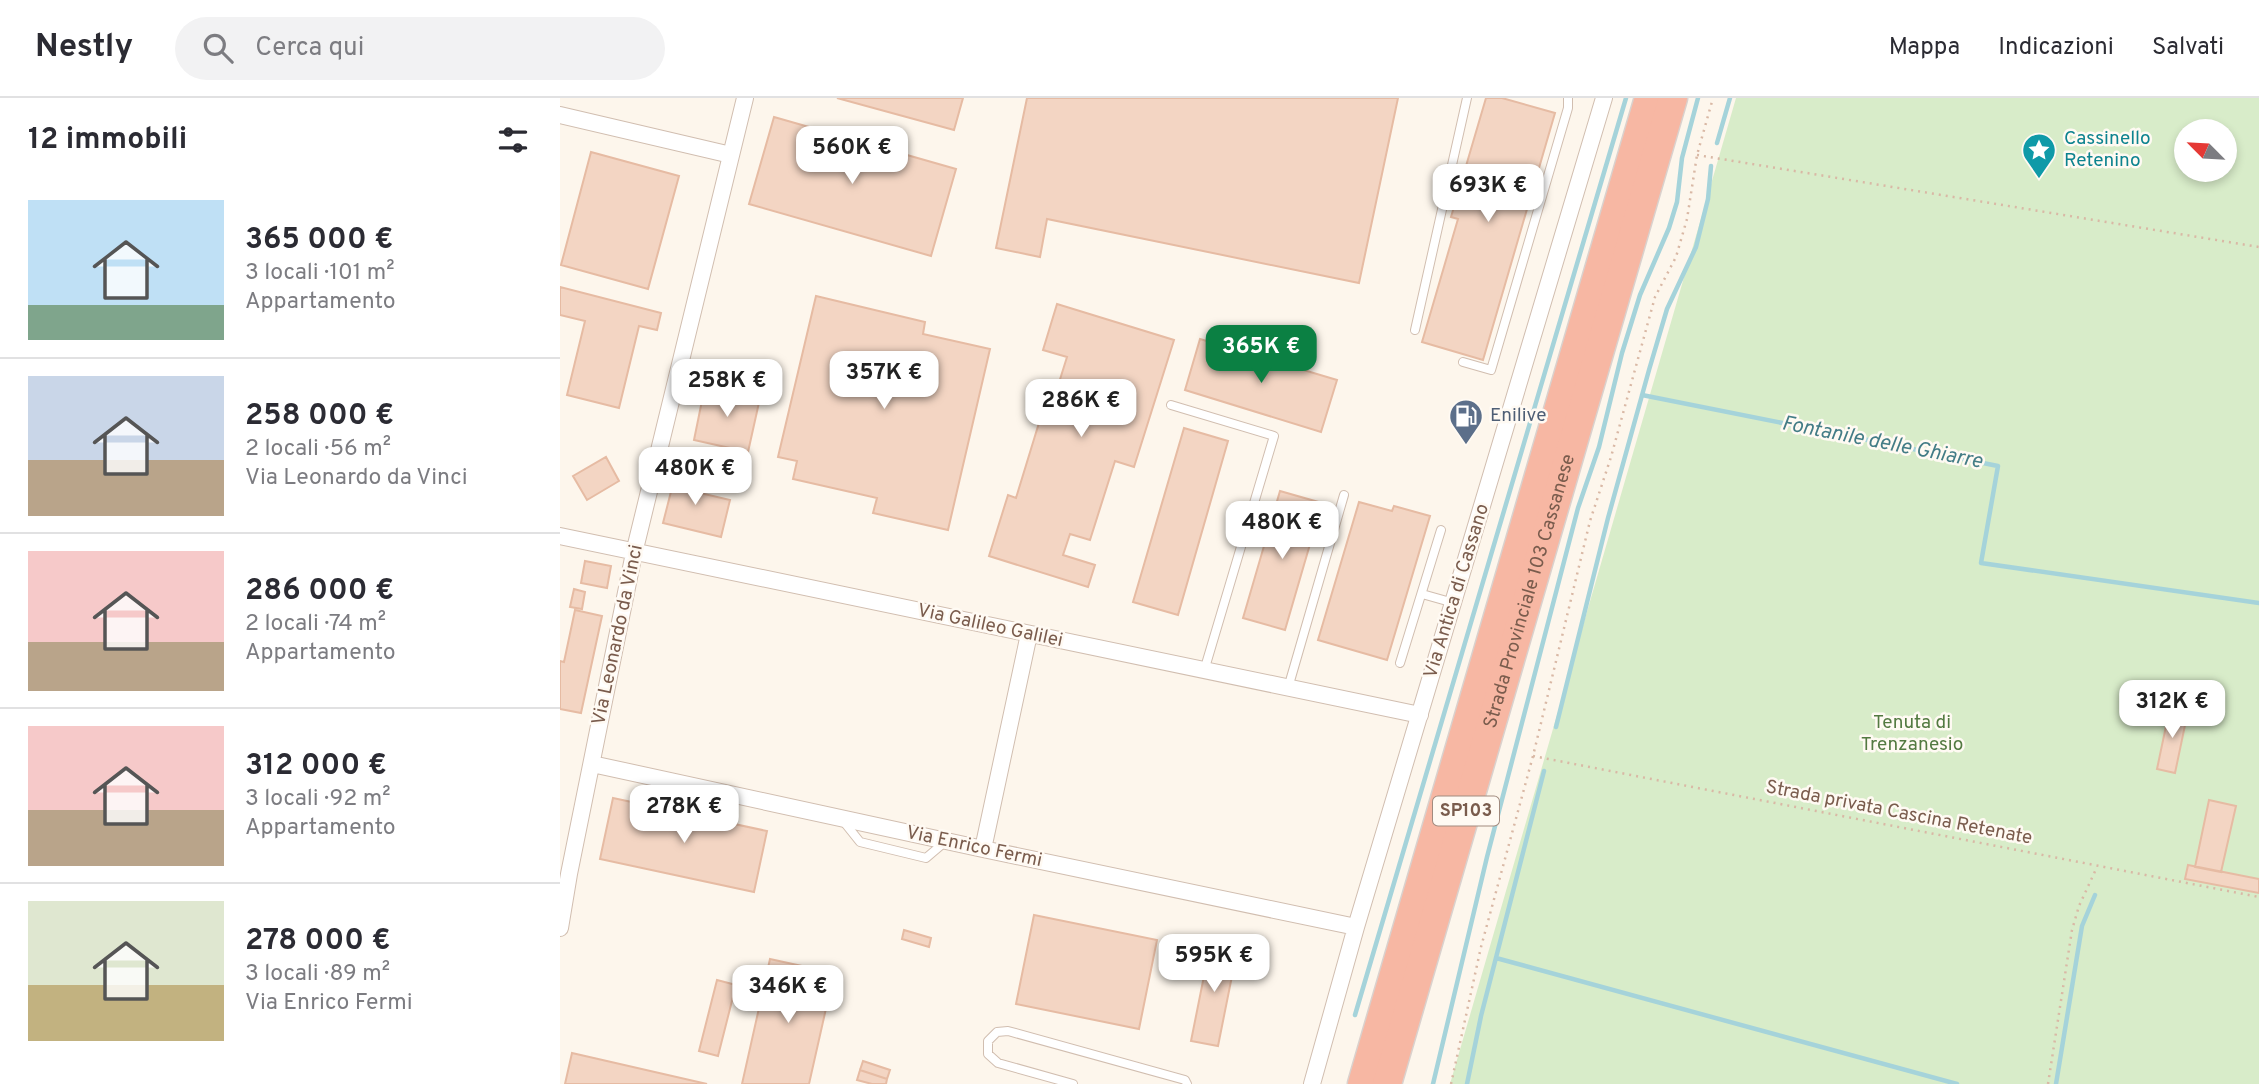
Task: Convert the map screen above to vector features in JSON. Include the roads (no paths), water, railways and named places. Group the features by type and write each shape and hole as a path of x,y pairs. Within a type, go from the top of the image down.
{"highway":[{"name":"Strada Provinciale 103 Cassanese","path":"1362,1084 1648,98"},
{"name":"Strada Provinciale 103 Cassanese","path":"1387,1084 1673,98"},
{"name":"SP103","path":"1407,1084 1495,749 1544,539"},
{"name":"SP103","path":"1343,1084 1474,666 1511,571"}],"street":[{"name":"Via Leonardo da Vinci","path":"560,929 634,553 746,98"},
{"name":"Via Antica di Cassano","path":"1312,1084 1356,927 1604,98"},
{"path":"560,115 731,155"},
{"name":"Via Galileo Galilei","path":"560,536 1420,715"},
{"path":"983,849 1029,634"},
{"name":"Via Enrico Fermi","path":"592,764 1356,927"}],"lane":[{"path":"1415,330 1467,98"},
{"path":"1463,362 1491,369 1568,108 1568,98"},
{"path":"1171,405 1274,436 1204,671"},
{"path":"1288,688 1344,495"},
{"path":"1400,663 1441,530"},
{"path":"1422,594 1454,603"},
{"path":"1073,1084 998,1063 988,1054 988,1041 997,1032 1008,1031 1185,1080 1187,1084"}],"waterway":[{"path":"1355,1015 1626,98"},
{"path":"1433,1084 1487,857 1578,508 1599,447 1622,353 1640,295 1669,228 1677,202 1682,158 1698,98"},
{"path":"1717,143 1730,98"},
{"path":"1556,727 1608,518 1649,370 1667,309 1696,247 1708,199 1711,166"},
{"name":"Fontanile delle Ghiarre","path":"1642,395 1998,466 1981,563 2259,603"},
{"path":"1467,1084 1481,1016 1544,771"},
{"path":"2056,1084 2082,926 2095,895"},
{"path":"1496,958 1957,1084"}],"place":[{"name":"Cassinello Retenino","path":"2039,180"},
{"name":"Enilive","path":"1466,446"}],"park label":[{"name":"Tenuta di Trenzanesio","path":"1912,734"}]}
